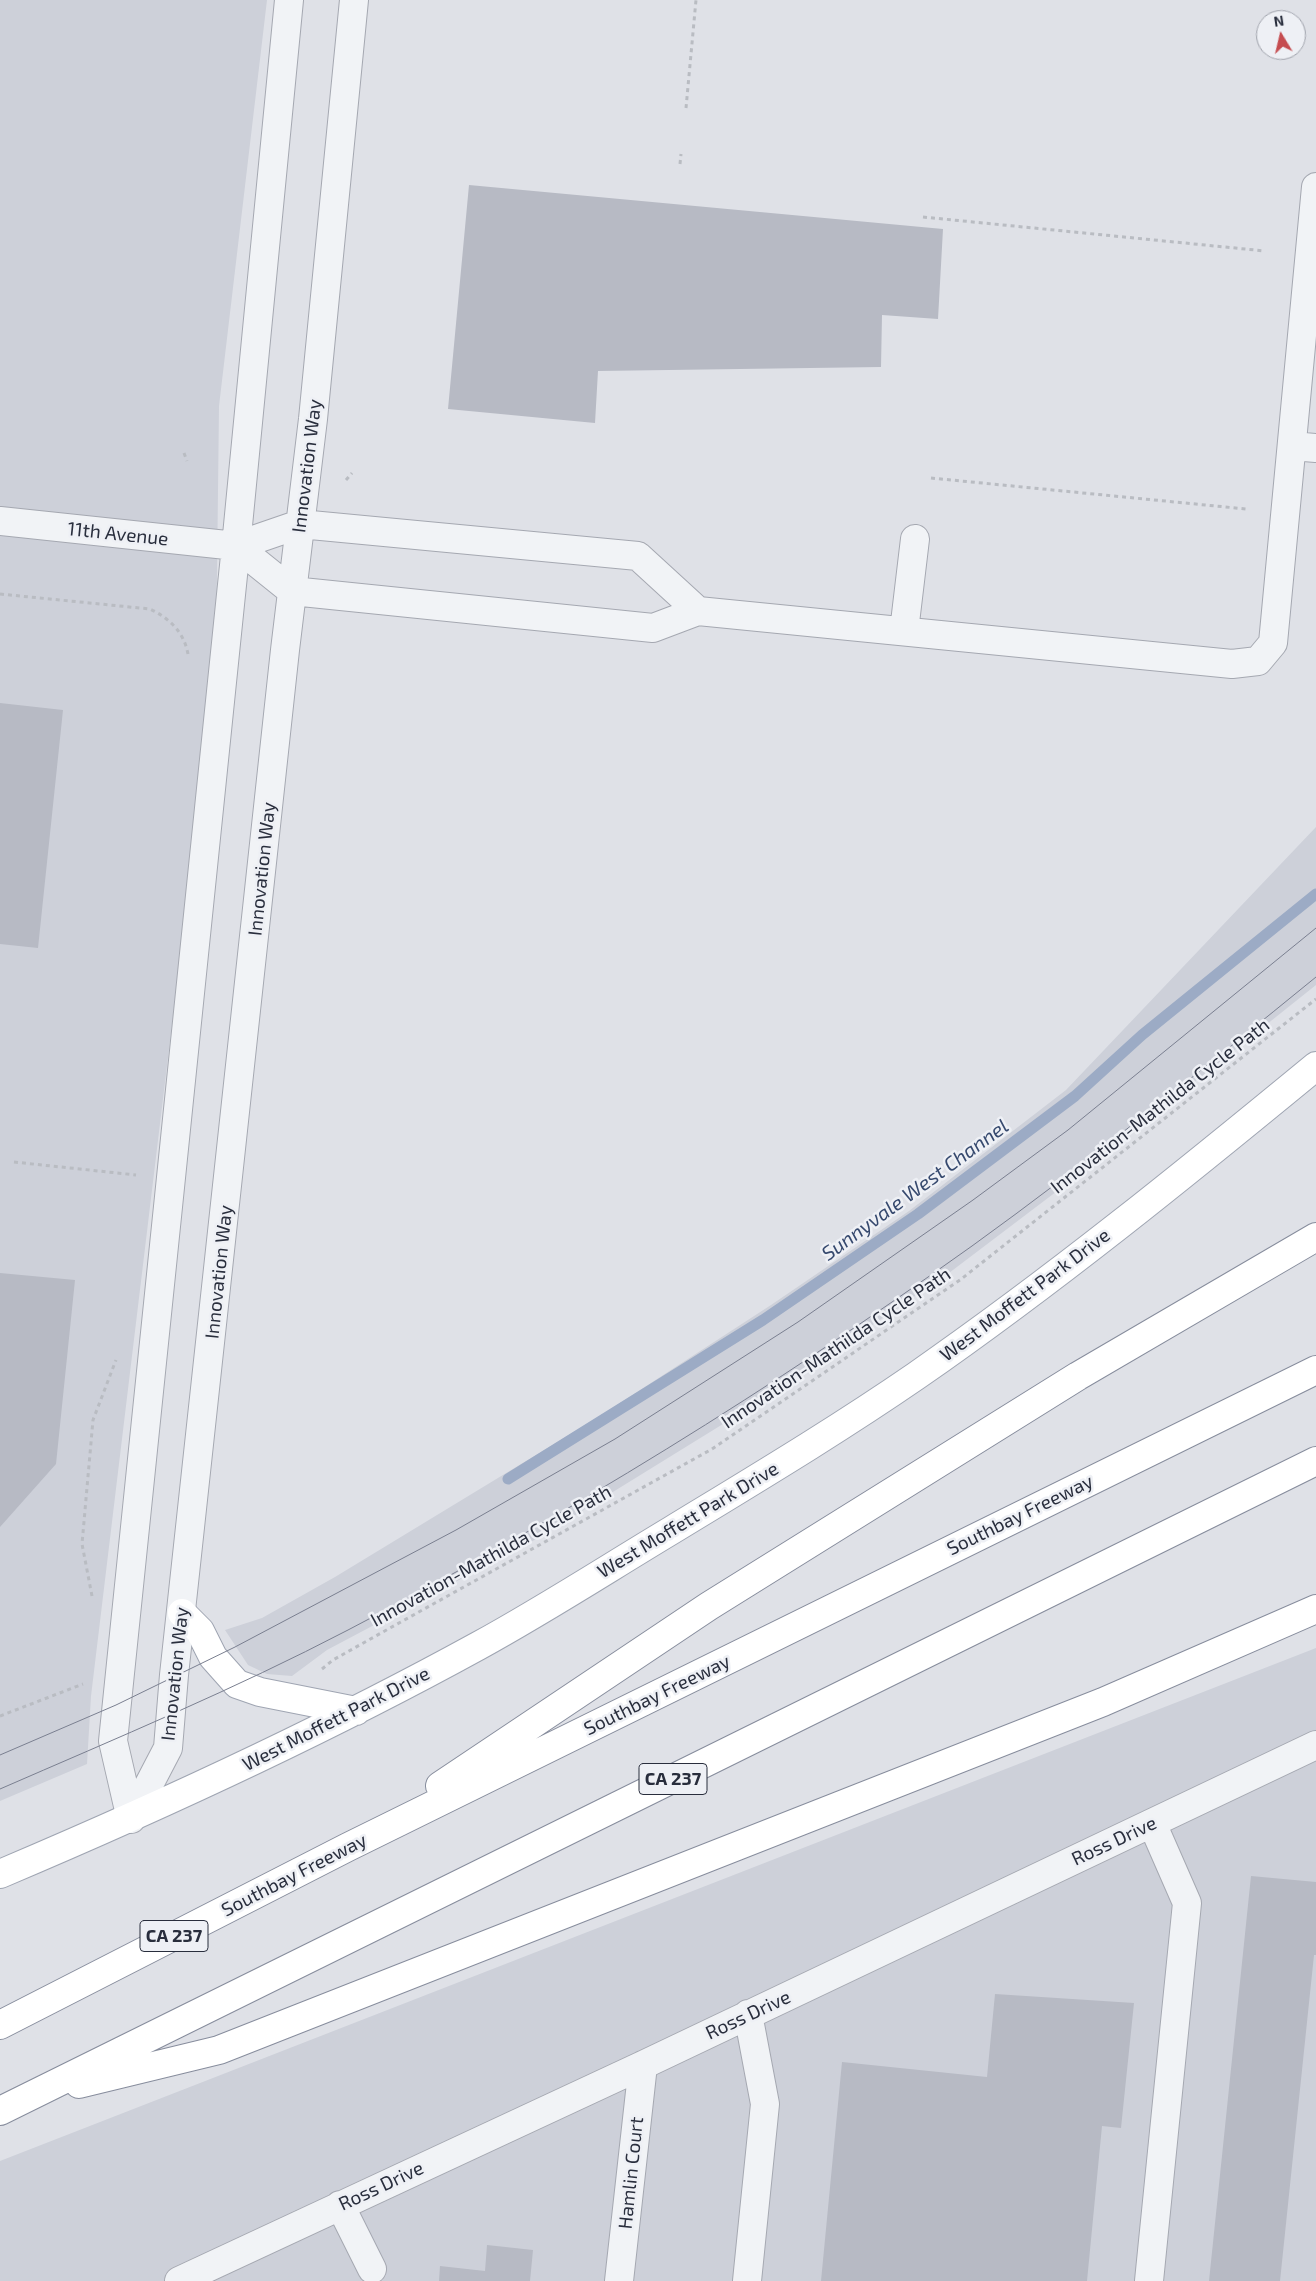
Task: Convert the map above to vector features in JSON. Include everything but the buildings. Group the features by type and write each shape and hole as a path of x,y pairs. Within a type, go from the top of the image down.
{"main road":[{"name":"West Moffett Park Drive","path":"0,1874 131,1819 356,1711 481,1645 829,1434 1008,1310 1205,1157 1316,1066"},
{"path":"348,1848 709,1606 1078,1376 1316,1237"},
{"name":"Southbay Freeway","path":"0,2025 348,1848 1316,1370"},
{"name":"CA 237","path":"0,2111 1316,1461"},
{"path":"29,2096 219,2050 1103,1702 1316,1609"},
{"path":"182,1613 200,1632 213,1657 238,1684 260,1692 356,1711"}],"street":[{"path":"131,1819 113,1741 236,546 289,0"},
{"name":"Innovation Way","path":"131,1819 168,1748 292,591 314,409 354,0"},
{"path":"236,546 292,591 653,628 698,611 1232,664 1258,661 1273,643 1304,447 1316,187"},
{"name":"11th Avenue","path":"0,521 236,546"},
{"path":"236,546 300,524 638,556 698,611"},
{"path":"904,631 915,540"},
{"name":"Ross Drive","path":"178,2281 643,2065 1316,1745"},
{"path":"1149,2281 1187,1903 1152,1823"},
{"path":"747,2281 765,2104 748,2014"},
{"name":"Hamlin Court","path":"619,2281 643,2065"},
{"path":"340,2205 372,2269"}],"path":[{"path":"686,108 696,0"},
{"path":"680,164 681,154"},
{"path":"923,217 1265,251"},
{"path":"184,453 187,461"},
{"path":"346,480 352,473"},
{"path":"931,478 1246,509"},
{"path":"0,594 150,607 175,626"},
{"path":"186,644 191,644"},
{"name":"Innovation-Mathilda Cycle Path","path":"333,1660 712,1449 960,1280 1316,999"},
{"path":"14,1162 137,1175"},
{"path":"92,1605 82,1544 93,1420 120,1351"},
{"path":"0,1716 83,1684 84,1674"}],"shaded area":[{"path":"0,0 267,0 219,406 216,659 91,1696 87,1764 0,1801"},
{"path":"1316,827 1316,985 1073,1179 949,1273 757,1403 540,1537 327,1650 292,1676 267,1674 248,1665 225,1630 262,1618 335,1577 600,1416 771,1305 909,1211 1066,1090"},
{"path":"1316,1648 1316,2281 0,2281 0,2161"}],"waterway":[{"name":"Sunnyvale West Channel","path":"508,1479 763,1320 918,1214 1075,1096 1142,1035 1316,894"}],"tram line":[{"path":"0,1755 116,1705 235,1647 456,1530 615,1439 798,1322 973,1200 1068,1130 1316,928"},
{"path":"0,1789 219,1693 305,1652 429,1587 667,1449 821,1350 972,1246 1103,1148 1316,977"}]}
